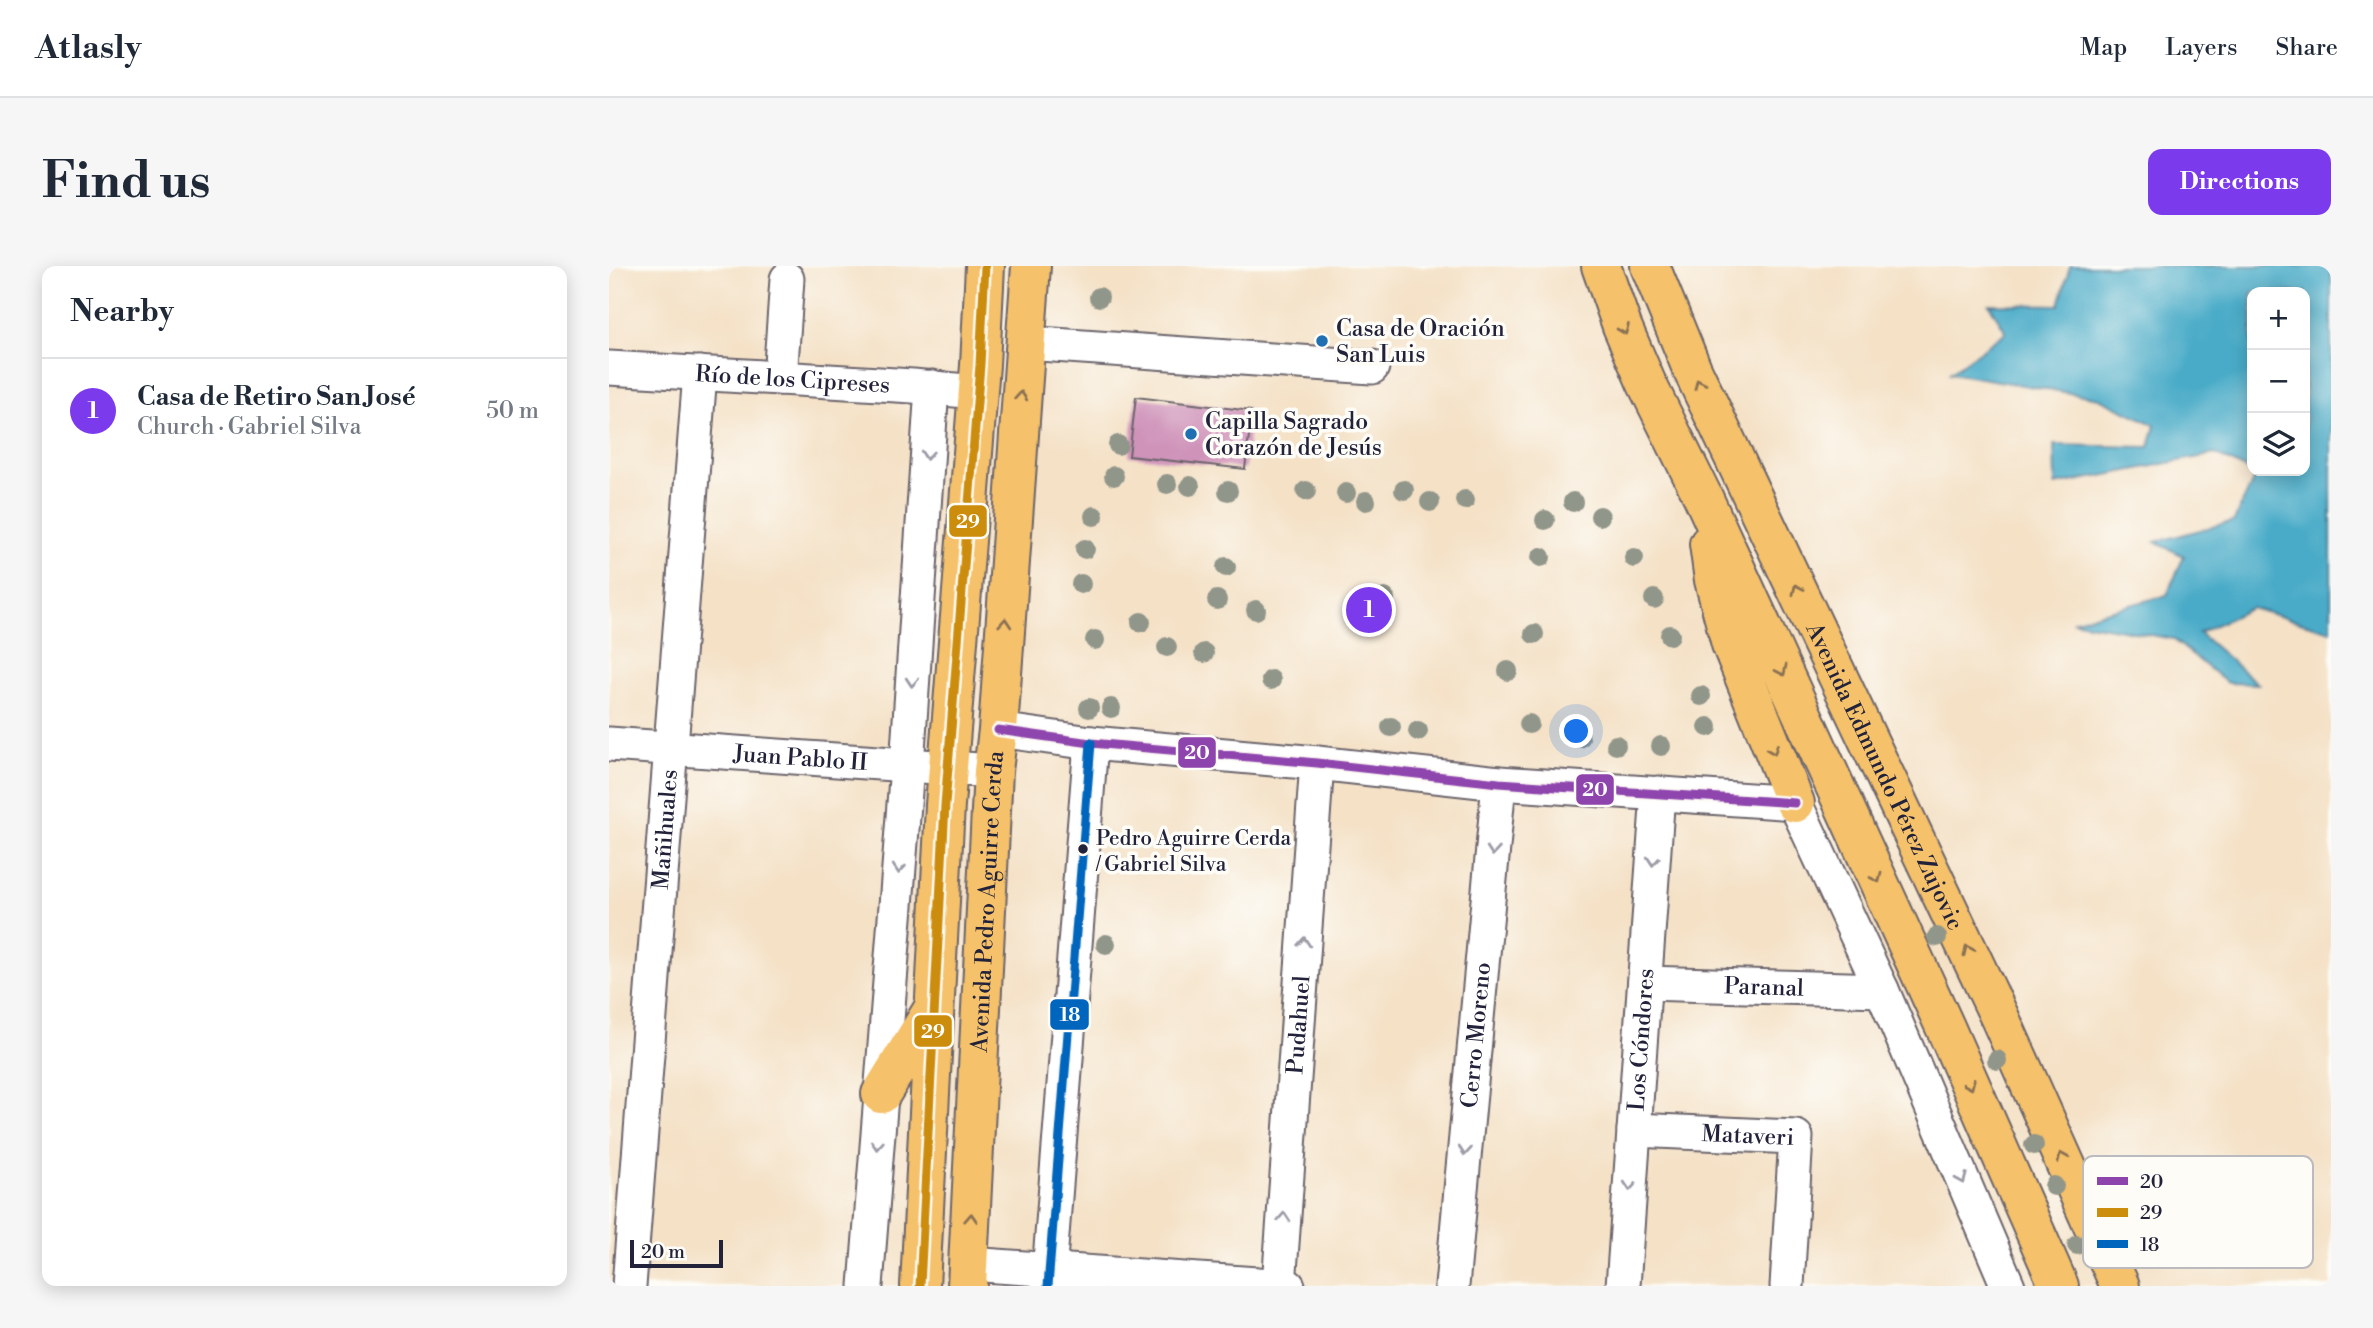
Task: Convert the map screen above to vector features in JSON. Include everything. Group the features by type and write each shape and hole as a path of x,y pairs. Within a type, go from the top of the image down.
{"main road":[{"name":"Avenida Pedro Aguirre Cerda","path":"920,1286 948,768 980,365 985,266"},
{"name":"Avenida Pedro Aguirre Cerda","path":"968,1275 993,771 1031,266"},
{"path":"1601,266 1622,326 1646,382 1703,497 1945,1027 2059,1286"},
{"name":"Avenida Edmundo Pérez Zujovic","path":"1650,266 1692,369 2000,1018 2083,1203"},
{"path":"1703,497 1714,580 1731,644 1795,803"},
{"path":"881,1094 935,1006"},
{"name":"Avenida Edmundo Pérez Zujovic","path":"2112,1268 2120,1286"}],"street":[{"path":"780,378 787,279"},
{"path":"1025,343 1372,368"},
{"name":"Río de los Cipreses","path":"609,368 932,387 976,392"},
{"name":"Mañihuales","path":"629,1286 700,373"},
{"path":"866,1286 907,766 932,387"},
{"path":"998,730 1091,743 1317,763 1499,783 1795,803 1882,990 2008,1286"},
{"path":"1048,1277 1091,743"},
{"name":"Juan Pablo II","path":"609,744 993,771"},
{"name":"Pudahuel","path":"1279,1285 1317,763"},
{"name":"Cerro Moreno","path":"1453,1286 1499,783"},
{"name":"Los Cóndores","path":"1623,1286 1658,793"},
{"name":"Paranal","path":"1645,983 1882,990"},
{"name":"Mataveri","path":"1634,1130 1796,1137 1787,1286"},
{"path":"968,1275 1288,1286"}],"water":[{"path":"2070,266 2331,266 2331,631 2251,608 2199,633 2258,684 2227,683 2173,639 2072,621 2167,595 2184,556 2155,542 2234,521 2255,476 2310,476 2310,287 2247,287 2247,470 2215,454 2055,485 2054,445 2149,447 2155,425 2099,398 1950,373 2006,332 1989,304 2059,305"}],"building":[{"name":"Capilla Sagrado Corazón de Jesús","path":"1136,397 1252,411 1245,469 1129,456"}],"transit line":[{"name":"29","path":"920,1286 945,805 980,365 985,266"},
{"name":"20","path":"998,730 1091,743 1317,763 1499,783 1795,803"},
{"name":"18","path":"1048,1286 1091,743"}],"place":[{"name":"Casa de Oración San Luis","path":"1322,341"},
{"name":"Capilla Sagrado Corazón de Jesús","path":"1191,434"},
{"name":"Casa de Retiro San José","path":"1369,610"},
{"name":"Pedro Aguirre Cerda / Gabriel Silva","path":"1083,849"}]}
